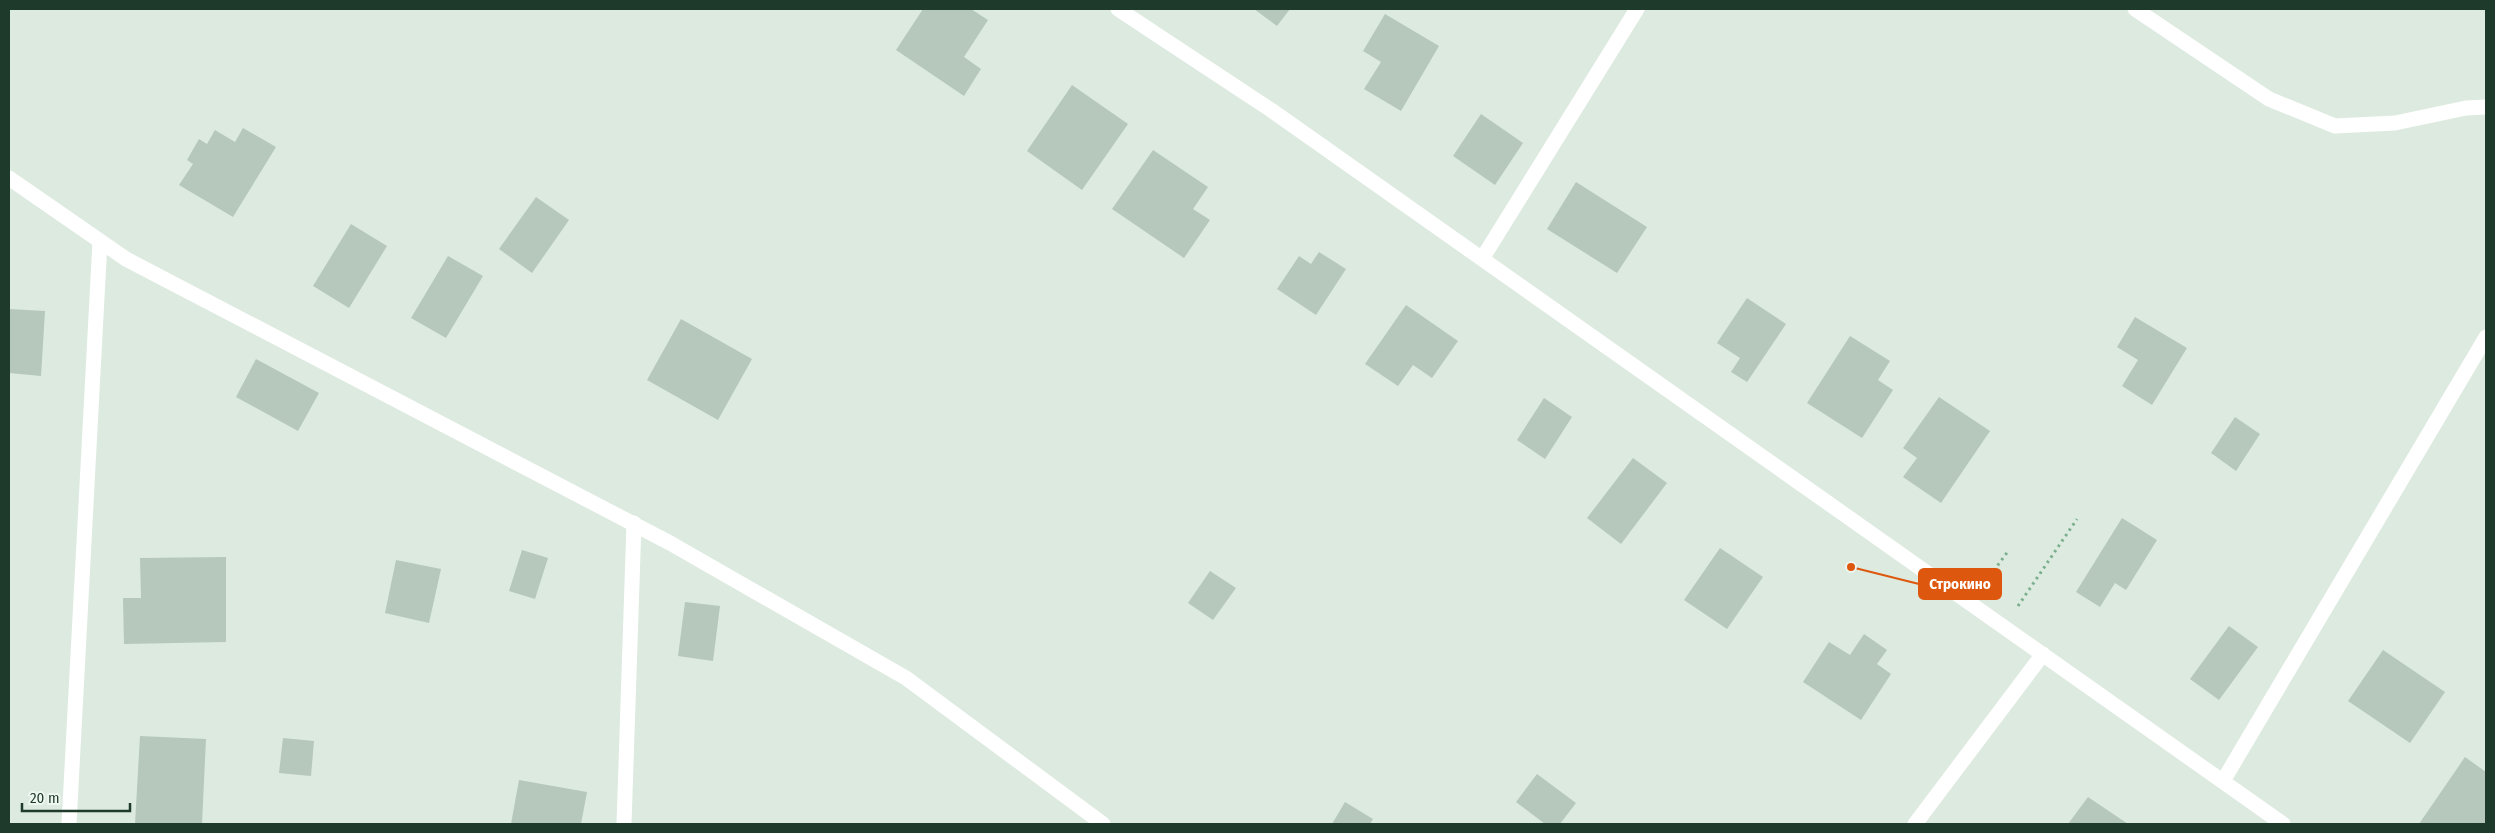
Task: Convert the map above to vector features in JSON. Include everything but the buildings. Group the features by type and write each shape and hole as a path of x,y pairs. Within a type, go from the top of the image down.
{"street":[{"path":"1118,9 1272,110 2283,824"},
{"path":"1482,259 1637,9"},
{"path":"2135,9 2269,98 2336,126 2395,123 2466,108 2486,108"},
{"path":"9,178 126,259 634,523 906,678 1103,824"},
{"path":"69,824 100,241"},
{"path":"2223,781 2486,337"},
{"path":"624,824 634,523"},
{"path":"1916,824 2043,654"}],"path":[{"path":"2004,627 2077,519"},
{"path":"1970,603 2010,550"}],"place":[{"name":"Строкино","path":"1851,567"}]}
